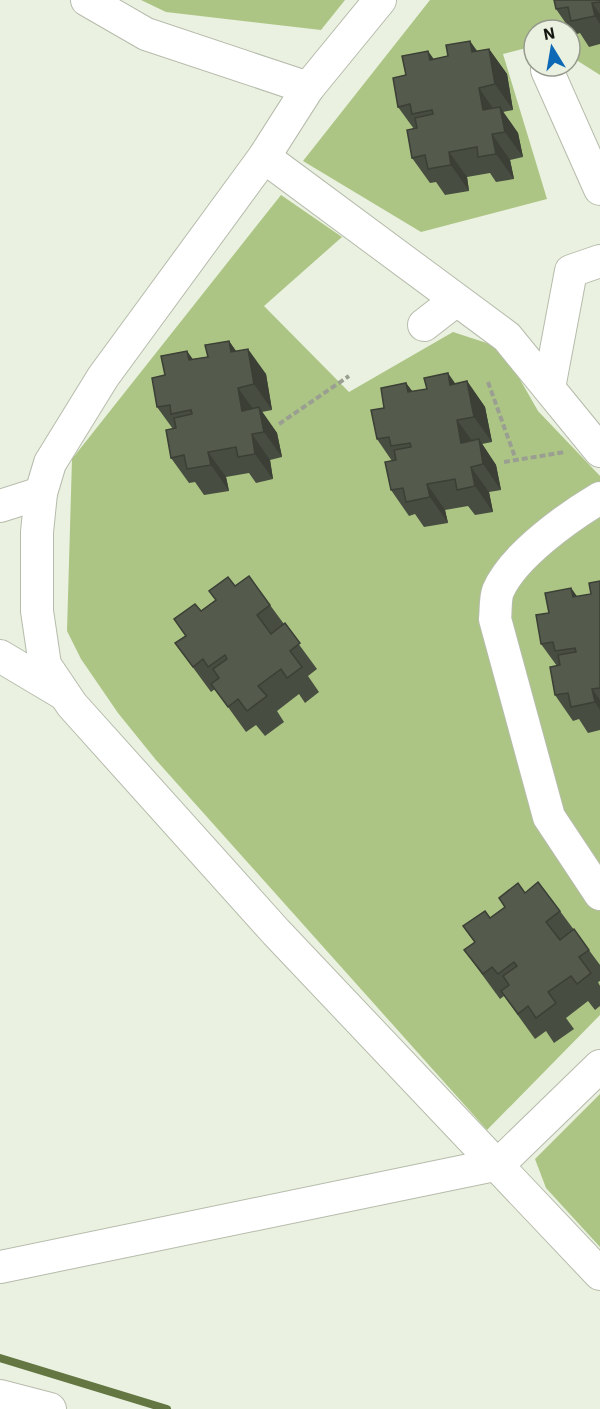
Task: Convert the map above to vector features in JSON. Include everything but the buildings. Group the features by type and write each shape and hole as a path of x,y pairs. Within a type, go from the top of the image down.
{"street":[{"path":"87,0 146,34 308,88"},
{"path":"380,0 308,88 264,157 104,377 50,463 41,493 37,532 37,611 45,665 65,695 276,932 499,1164 600,1274"},
{"path":"551,78 600,189"},
{"path":"264,157 455,301 507,337 549,388 585,454"},
{"path":"549,388 571,271 600,261"},
{"path":"424,325 455,301"},
{"path":"0,506 41,493"},
{"path":"600,498 568,517 521,559 498,592 495,619 549,817 600,894"},
{"path":"0,656 65,695"},
{"path":"0,1267 499,1164 600,1066"},
{"path":"0,1396 50,1409"}],"path":[{"path":"279,424 349,376"},
{"path":"488,382 516,460"},
{"path":"504,462 563,451 585,454"}],"green space":[{"path":"141,0 345,0 321,30 166,12"},
{"path":"430,0 600,0 600,75 582,64 582,18 522,18 522,49 503,54 547,199 421,232 303,161"},
{"path":"281,195 342,237 264,306 349,392 453,332 502,348 538,411 600,476 600,1015 487,1130 156,760 118,713 81,659 67,631 72,459"},
{"path":"600,1094 600,1247 546,1188 535,1159"}],"waterway":[{"path":"0,1358 167,1409"}]}
